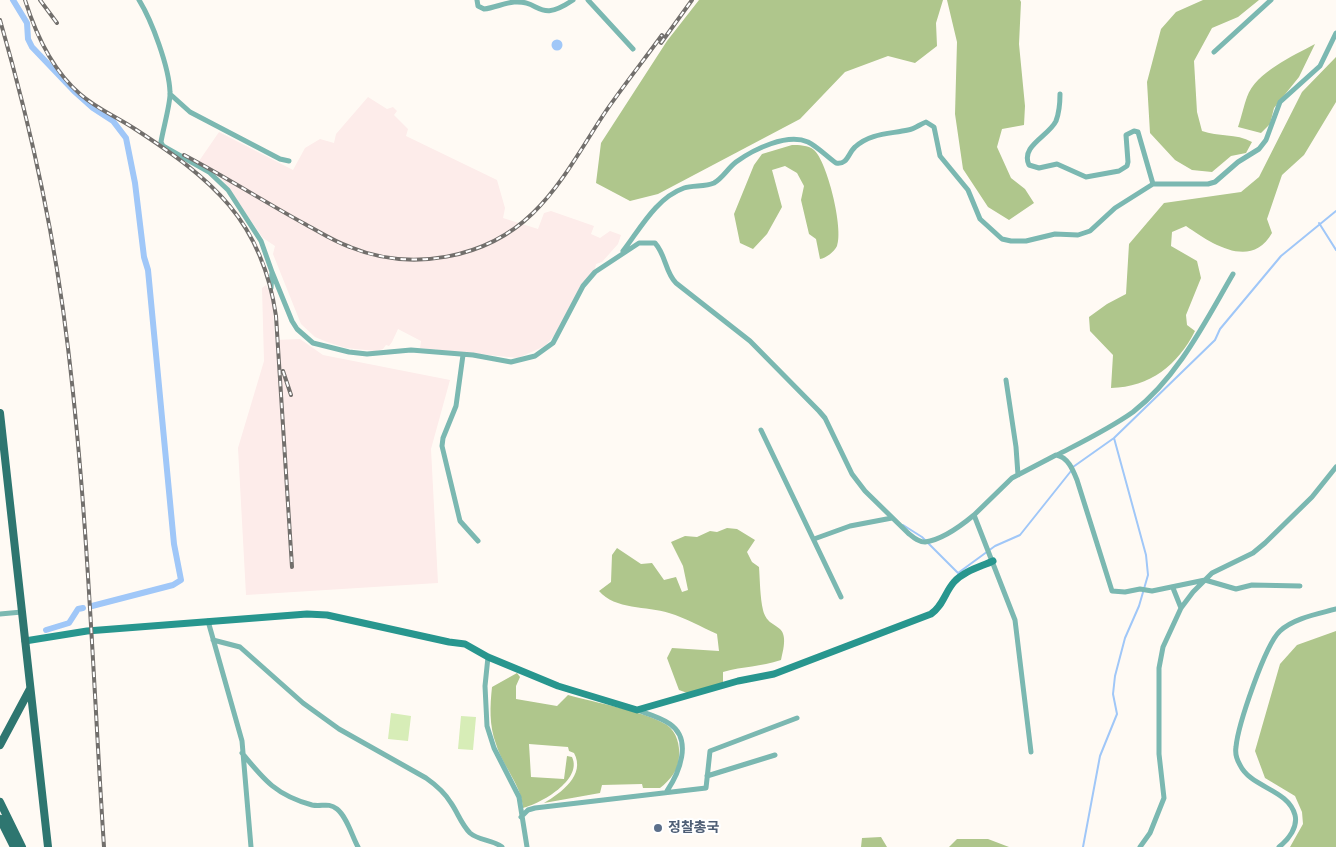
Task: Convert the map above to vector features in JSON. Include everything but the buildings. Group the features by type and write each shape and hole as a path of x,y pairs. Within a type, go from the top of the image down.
{"main road":[{"path":"0,413 48,847"},
{"path":"0,745 30,689"},
{"path":"0,802 22,847"},
{"path":"0,819 14,847"}],"street":[{"path":"139,0 149,17 168,78 170,94 161,142 163,146 209,172 228,190 261,241 292,321 297,329 313,342 327,348 367,354 411,350 511,362 523,360 546,350 560,333 583,286 595,272 639,243 655,243 660,250 669,274 676,283 750,341 819,411 825,418 852,474 915,540 927,541 936,538 974,516 1004,485 1018,475 1110,427 1132,412 1154,393 1181,361 1233,274"},
{"path":"477,0 478,6 484,9 515,2 547,11 554,11 573,0"},
{"path":"588,0 633,49"},
{"path":"1214,52 1271,0"},
{"path":"621,254 650,214 672,194 692,186 714,183 735,163 748,155 788,139 808,143 827,157 840,163 845,161 854,148 876,135 909,130 926,122 931,124 936,132 940,156 968,190 980,219 1002,239 1011,242 1026,241 1055,234 1078,235 1090,231 1115,208 1153,184 1160,182 1208,184 1215,182 1238,162 1259,149 1266,140 1280,102 1320,66 1336,33"},
{"path":"170,94 190,112 280,159 290,161"},
{"path":"1060,94 1056,122 1031,148 1028,154 1029,165 1040,168 1058,164 1086,177 1119,171 1128,162 1126,135 1134,131 1140,136 1153,184"},
{"path":"271,288 272,272"},
{"path":"463,355 456,406 443,438 442,446 460,521 478,541"},
{"path":"1006,380 1016,447 1018,475"},
{"path":"760,430 841,597"},
{"path":"1056,455 1061,456 1072,469 1112,591 1125,592 1140,589 1152,591 1205,580 1236,589 1252,585 1300,586"},
{"path":"1140,847 1150,832 1164,798 1160,754 1159,668 1163,647 1181,608 1212,573 1253,553 1312,498 1336,467"},
{"path":"974,516 1015,620 1032,752"},
{"path":"814,539 850,526 892,518"},
{"path":"637,710 738,681 774,674 931,614 938,610 954,582 964,574 993,562"},
{"path":"1173,588 1181,608"},
{"path":"1279,847 1295,827 1296,816 1290,803 1250,778 1240,767 1235,749 1239,730 1268,648 1278,632 1288,625 1336,609"},
{"path":"0,614 22,612"},
{"path":"25,641 87,631 327,614 465,644 488,657 558,686 637,710 672,725 681,741 682,758 680,767 668,791"},
{"path":"208,621 236,713 242,740 241,752 251,847"},
{"path":"213,640 240,647 303,703 339,729 439,787 452,803 460,821 468,831 475,837 502,847"},
{"path":"488,657 485,686 487,726 494,748 519,797 527,847"},
{"path":"521,817 528,810 535,808 706,788 710,751 797,718"},
{"path":"241,752 268,784 280,792 315,806 329,804 339,810 358,847"},
{"path":"707,776 775,755"}],"shaded area":[{"path":"368,97 387,109 393,107 397,111 394,115 408,129 406,136 497,180 505,208 503,218 538,229 544,213 551,211 594,226 591,234 600,238 610,231 621,235 618,244 602,262 596,264 595,269 554,336 545,346 518,358 420,348 421,341 398,329 389,346 386,345 383,349 376,351 346,348 327,342 315,337 301,324 273,254 275,246 263,238 221,178 197,164 219,132 293,170 305,148 320,139 334,143 336,134"},
{"path":"266,285 272,296 275,340 300,339 323,355 450,380 431,449 438,583 246,595 238,448 264,361 262,288"}],"green space":[{"path":"699,0 943,0 936,23 937,46 915,63 888,56 845,72 800,119 658,194 630,201 596,183 601,143 667,41"},
{"path":"947,0 1020,0 1021,2 1019,44 1025,106 1024,125 1002,129 997,147 1011,178 1025,189 1034,203 1009,220 988,207 963,169 955,114 957,42"},
{"path":"1203,0 1259,0 1238,17 1212,28 1194,61 1197,112 1202,131 1240,137 1252,142 1246,153 1231,156 1212,172 1192,170 1175,160 1150,133 1147,82 1161,29 1176,12"},
{"path":"1315,44 1299,77 1274,108 1270,124 1261,133 1238,127 1247,97 1258,80 1286,59"},
{"path":"1336,57 1336,102 1304,155 1282,175 1267,219 1272,233 1263,244 1253,250 1242,252 1219,246 1186,226 1172,232 1171,246 1197,261 1201,278 1186,315 1187,325 1195,331 1180,354 1161,372 1138,383 1125,387 1111,388 1113,355 1090,331 1089,317 1107,304 1126,294 1129,244 1164,203 1241,192 1259,177 1302,92"},
{"path":"792,145 806,146 814,150 824,167 833,196 839,237 834,250 820,259 816,239 809,234 801,200 804,186 797,173 785,166 772,170 782,207 767,234 753,249 740,243 734,214 754,165 762,154"},
{"path":"727,528 737,529 755,540 747,552 752,562 759,567 761,600 766,617 779,628 784,637 781,660 723,672 723,683 690,694 679,690 667,658 672,648 719,651 717,634 669,613 622,604 606,597 599,591 611,582 612,555 617,548 641,564 652,563 664,580 676,577 682,592 688,590 683,566 671,542 685,536 697,537 710,531 717,532"},
{"path":"1336,631 1336,847 1290,847 1303,824 1302,812 1295,796 1265,778 1255,751 1280,664 1297,645"},
{"path":"517,673 520,677 516,686 516,699 557,706 568,695 633,711 667,725 675,735 679,748 679,761 673,774 660,788 643,788 642,784 602,785 600,793 544,803 558,794 570,782 577,769 577,761 574,753 569,751 568,747 529,744 531,777 564,779 567,756 572,757 574,766 566,782 558,790 539,802 523,808 519,791 496,744 491,716 492,687"},
{"path":"391,713 411,716 408,741 388,739"},
{"path":"461,716 476,717 473,750 458,749"},
{"path":"881,837 887,847 861,847 862,838"},
{"path":"957,839 988,839 1009,847 949,847"}],"water":[{"path":"557,39 563,45 557,51 551,45"}],"waterway":[{"path":"13,0 27,23 28,39 32,47 74,91 93,108 113,121 126,138 135,183 144,257 148,270 174,544 181,580 173,585 92,606"},
{"path":"1083,847 1100,756 1117,714 1113,694 1115,676 1125,638 1139,606 1148,575 1146,555 1114,438 1215,340 1220,329 1281,256 1336,211"},
{"path":"1319,223 1336,250"},
{"path":"1073,467 1114,438"},
{"path":"903,525 922,537 958,573 995,546 1020,535 1071,471"},
{"path":"46,630 69,623 78,609 83,608"}],"railway":[{"path":"25,0 34,26 46,51 70,85 93,104 163,147 210,185 229,205 246,228 259,253 269,282 276,316 292,567"},
{"path":"40,0 57,23"},
{"path":"661,43 692,0"},
{"path":"0,20 41,182 63,306 81,473 104,847"},
{"path":"184,155 326,236 344,245 373,255 398,259 422,259 447,257 471,251 514,229 544,202 563,177 606,111 662,35"},
{"path":"283,371 291,395"}],"place":[{"name":"정찰총국","path":"658,828"}]}
